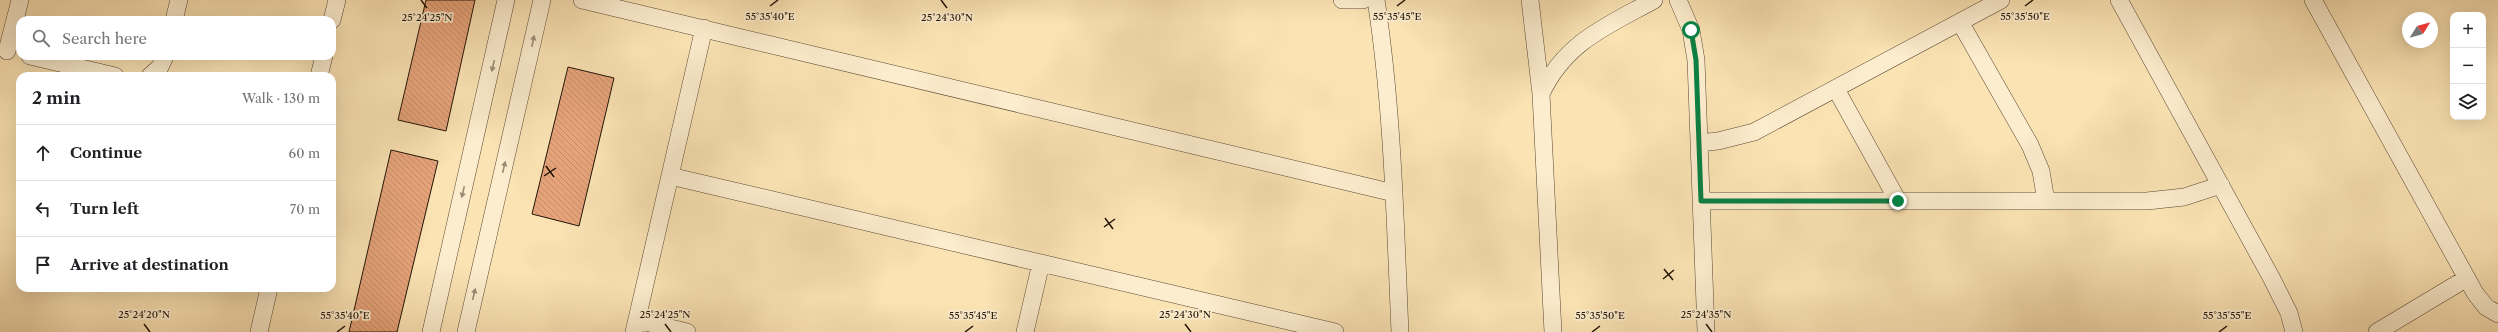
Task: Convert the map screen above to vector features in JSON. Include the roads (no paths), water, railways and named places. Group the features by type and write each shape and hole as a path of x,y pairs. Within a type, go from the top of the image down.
{"street":[{"path":"17,16 20,0"},
{"path":"175,16 179,0"},
{"path":"333,16 337,0"},
{"path":"431,332 506,0"},
{"path":"466,332 542,0"},
{"path":"582,0 1394,194"},
{"path":"1342,0 1363,0"},
{"path":"1376,0 1386,86 1394,194 1400,332"},
{"path":"1530,0 1540,94 1553,332"},
{"path":"1540,94 1556,66 1579,43 1654,0"},
{"path":"1678,0 1686,17 1695,45 1706,332"},
{"path":"1699,143 1724,140 1754,132 2001,0"},
{"path":"2119,0 2281,296 2294,332"},
{"path":"2313,0 2466,278 2480,301 2498,314"},
{"path":"9,51 16,19"},
{"path":"1960,22 2030,146 2041,171 2046,201"},
{"path":"687,332 636,326 704,28"},
{"path":"47,60 98,72"},
{"path":"154,72 160,67 163,60"},
{"path":"320,72 323,60"},
{"path":"1836,89 1898,201"},
{"path":"670,176 1335,332"},
{"path":"1701,201 2165,200 2202,192 2221,185"},
{"path":"1025,332 1042,263"},
{"path":"2377,332 2466,278"},
{"path":"259,332 269,292"}]}
